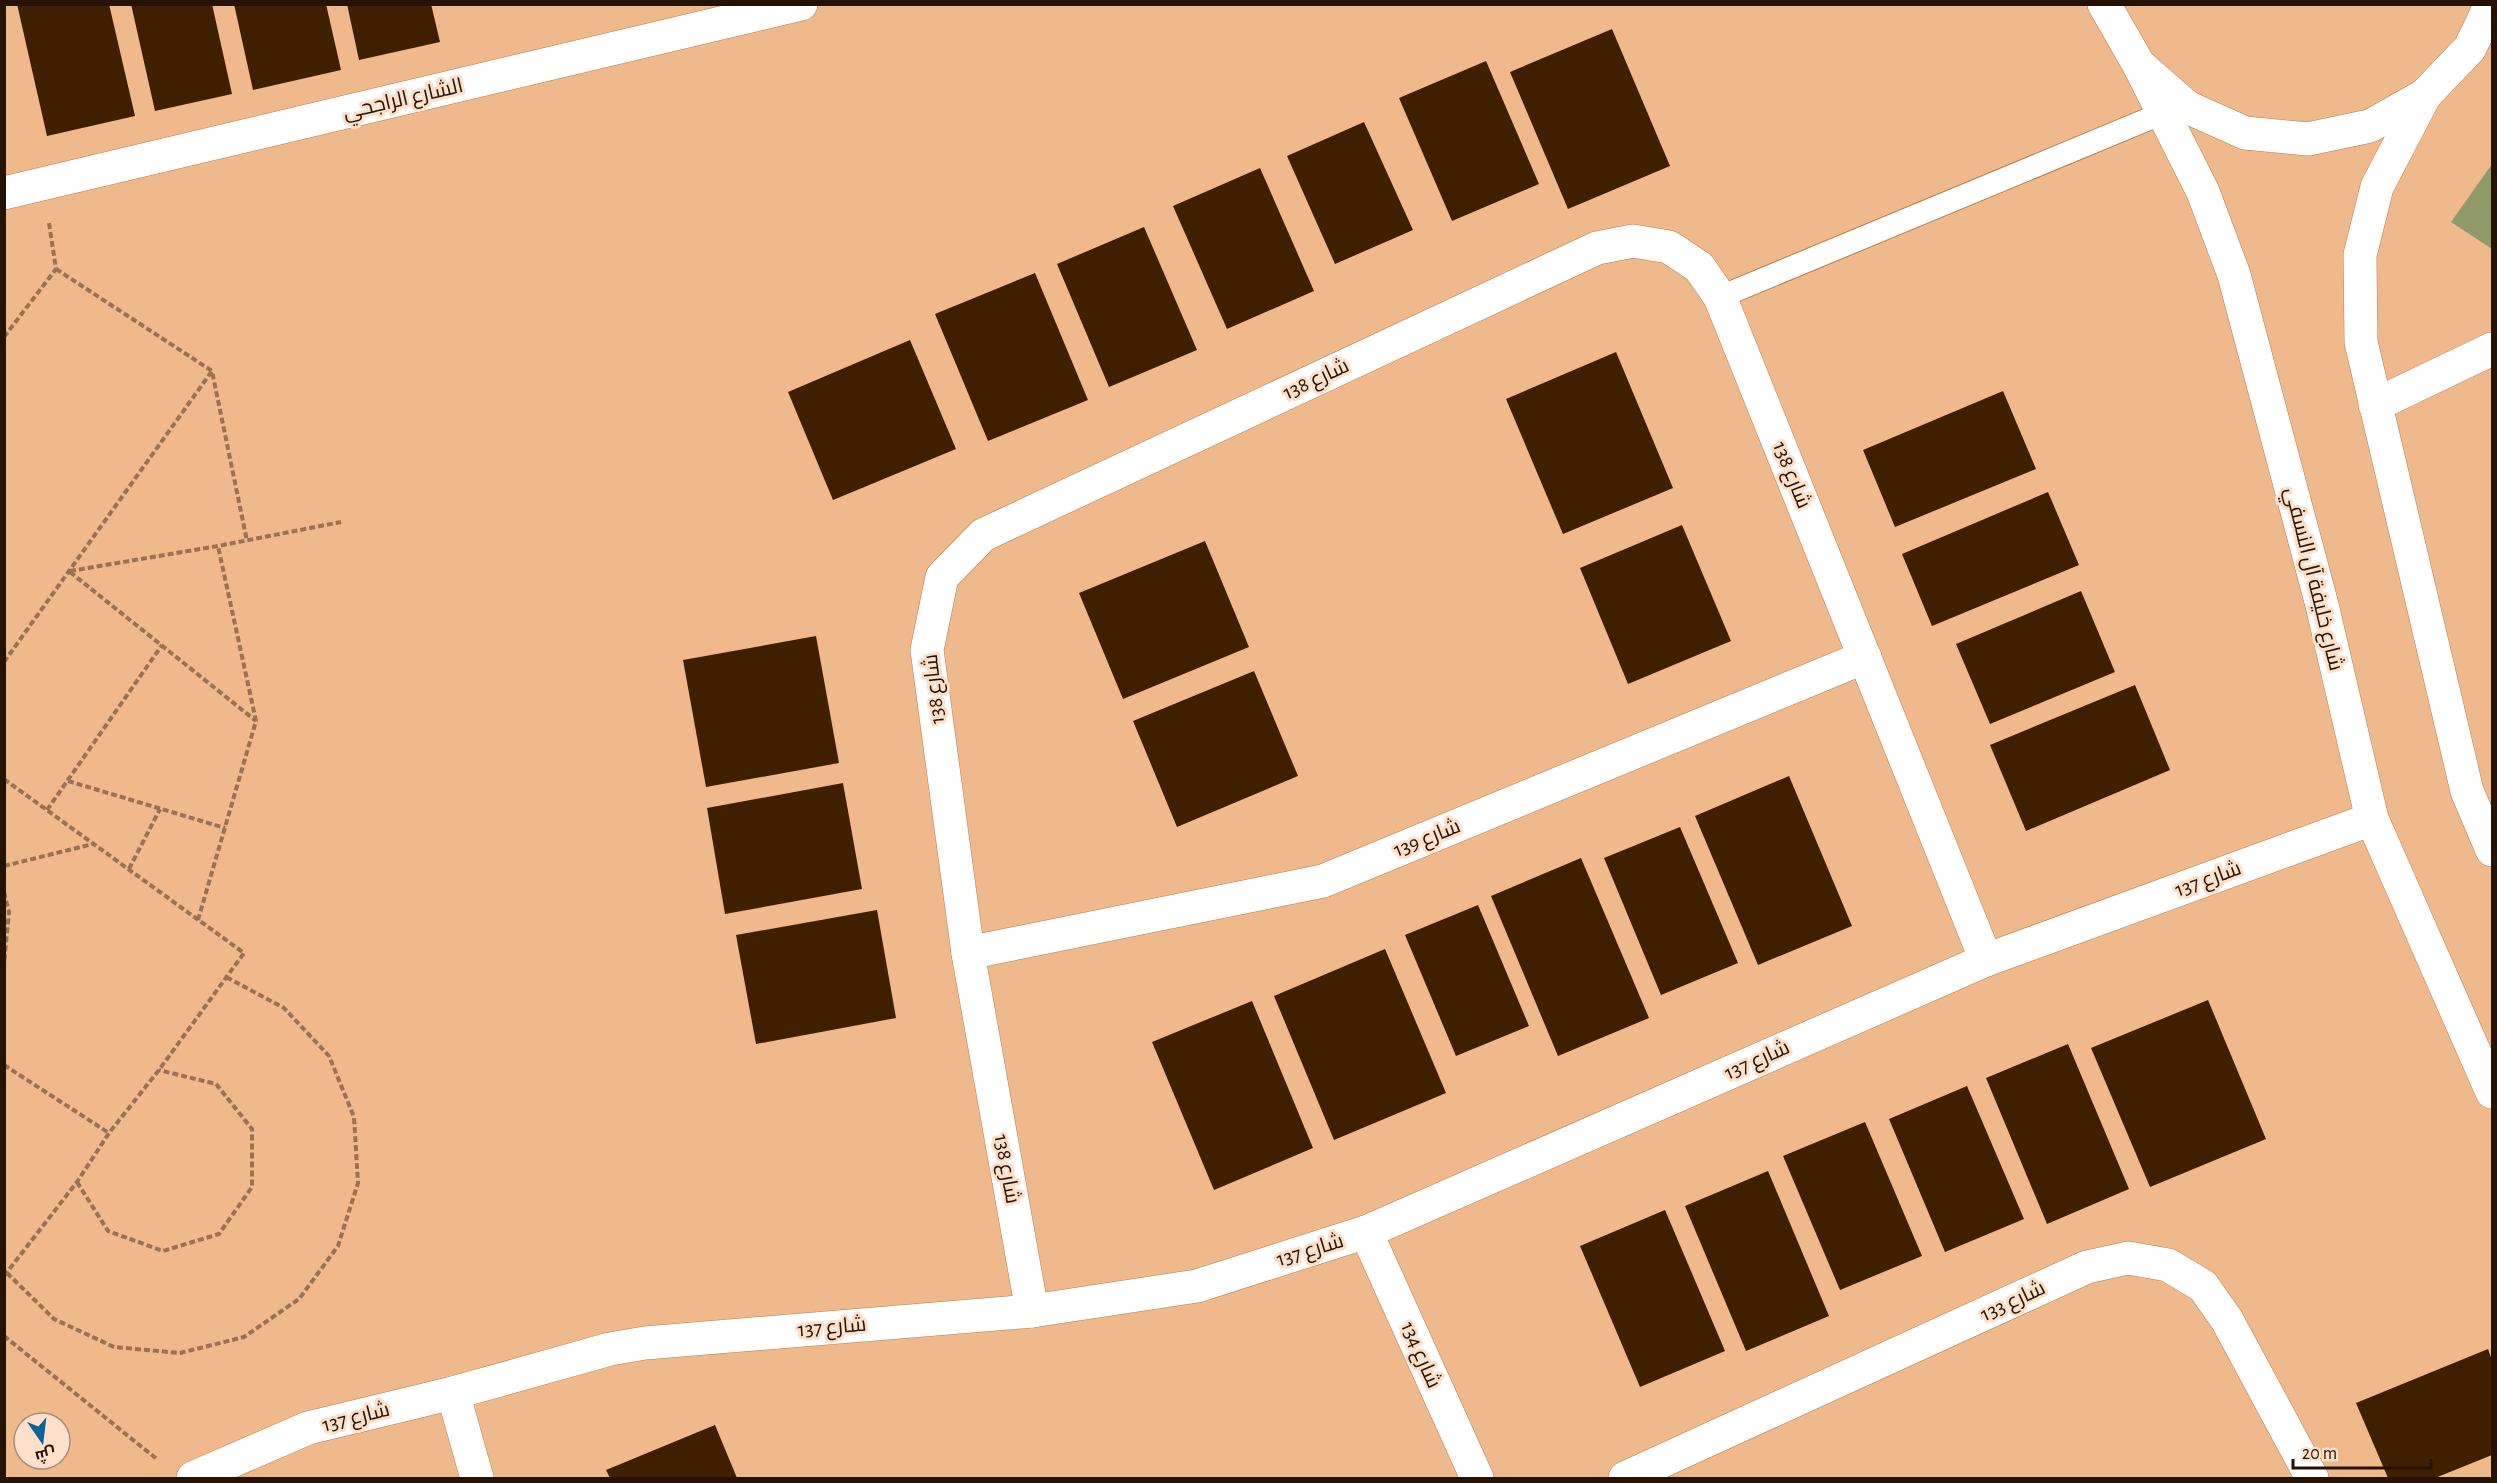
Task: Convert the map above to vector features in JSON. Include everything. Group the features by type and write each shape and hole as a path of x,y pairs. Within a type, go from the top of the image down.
{"street":[{"name":"الشارع الراجحي","path":"4,193 801,4"},
{"name":"شارع خليفة آل النسفي","path":"2104,4 2139,65 2203,192 2234,274 2322,605 2372,819 2493,1092"},
{"path":"2491,4 2470,48 2425,95 2377,187 2360,255 2361,342 2375,405 2468,791 2493,850"},
{"path":"2139,65 2187,107 2245,133 2308,139 2370,126 2425,95"},
{"name":"شارع 138","path":"1032,1311 968,953 927,650 942,577 983,535 1597,249 1633,241 1669,247 1699,267 1720,297 1986,960"},
{"path":"2375,405 2493,350"},
{"name":"شارع 139","path":"968,953 1323,881 1865,657"},
{"name":"شارع 137","path":"193,1479 308,1428 453,1393 610,1349 645,1343 1032,1311 1197,1286 1366,1232 1986,960 2372,819"},
{"name":"شارع 134","path":"1366,1232 1477,1479"},
{"name":"شارع 133","path":"1625,1479 2087,1267 2128,1258 2168,1265 2203,1286 2227,1320 2312,1479"},
{"path":"453,1393 477,1479"}],"lane":[{"path":"1720,297 2163,114"}],"path":[{"path":"4,337 56,269 212,371 247,541"},
{"path":"4,662 212,371"},
{"path":"69,571 247,541 341,522"},
{"path":"198,920 256,721 218,546"},
{"path":"69,571 256,721"},
{"path":"46,810 162,645"},
{"path":"4,779 244,953 226,977 159,1070 109,1132 77,1182 6,1274 54,1319 114,1347 180,1353 244,1336 299,1299 306,1290 338,1246 358,1183 354,1117 329,1056 284,1008 226,977"},
{"path":"68,781 225,828"},
{"path":"129,869 160,809"},
{"path":"4,866 94,844"},
{"path":"4,892 9,912 4,964"},
{"path":"4,1065 109,1132"},
{"path":"77,1182 108,1231 163,1251 219,1234 252,1187 252,1129 216,1084 159,1070"},
{"path":"4,1336 163,1464"}],"green space":[{"path":"2492,164 2492,249 2451,222"}],"building":[{"path":"17,4 109,4 135,116 47,136"},
{"path":"131,4 212,4 232,94 155,111"},
{"path":"234,4 326,4 341,70 253,90"},
{"path":"347,4 431,4 440,42 359,60"},
{"path":"1612,29 1670,166 1568,209 1510,72"},
{"path":"1486,61 1539,184 1452,221 1399,98"},
{"path":"1364,122 1413,230 1335,264 1287,156"},
{"path":"1260,168 1314,291 1227,329 1173,206"},
{"path":"1144,227 1197,350 1109,387 1057,264"},
{"path":"1035,273 1088,400 988,441 935,314"},
{"path":"910,340 956,449 833,500 788,392"},
{"path":"1616,352 1673,488 1563,534 1506,399"},
{"path":"2003,391 2036,469 1895,527 1863,450"},
{"path":"2048,492 2079,565 1932,626 1902,554"},
{"path":"1682,525 1731,641 1628,684 1580,568"},
{"path":"1205,541 1249,647 1123,699 1079,593"},
{"path":"2081,591 2115,672 1990,724 1956,644"},
{"path":"816,636 839,763 706,787 683,660"},
{"path":"1254,671 1298,776 1177,827 1133,721"},
{"path":"2135,685 2170,770 2026,831 1990,745"},
{"path":"1789,776 1852,926 1758,965 1695,816"},
{"path":"843,783 862,889 725,914 707,808"},
{"path":"1680,827 1738,963 1661,995 1604,858"},
{"path":"1581,858 1649,1018 1558,1056 1491,896"},
{"path":"1478,905 1529,1026 1456,1056 1405,935"},
{"path":"877,910 896,1018 756,1044 736,935"},
{"path":"1385,949 1446,1093 1334,1140 1274,996"},
{"path":"2208,1000 2266,1139 2150,1187 2091,1048"},
{"path":"1252,1001 1313,1148 1214,1190 1152,1042"},
{"path":"2068,1044 2129,1189 2047,1224 1986,1078"},
{"path":"1967,1086 2024,1219 1945,1252 1889,1119"},
{"path":"1865,1122 1922,1256 1840,1290 1783,1156"},
{"path":"1768,1171 1829,1316 1746,1351 1685,1206"},
{"path":"1665,1210 1725,1351 1640,1387 1580,1246"},
{"path":"2488,1349 2492,1360 2492,1455 2435,1478 2388,1478 2356,1403"},
{"path":"715,1425 737,1478 610,1478 606,1470"}]}
